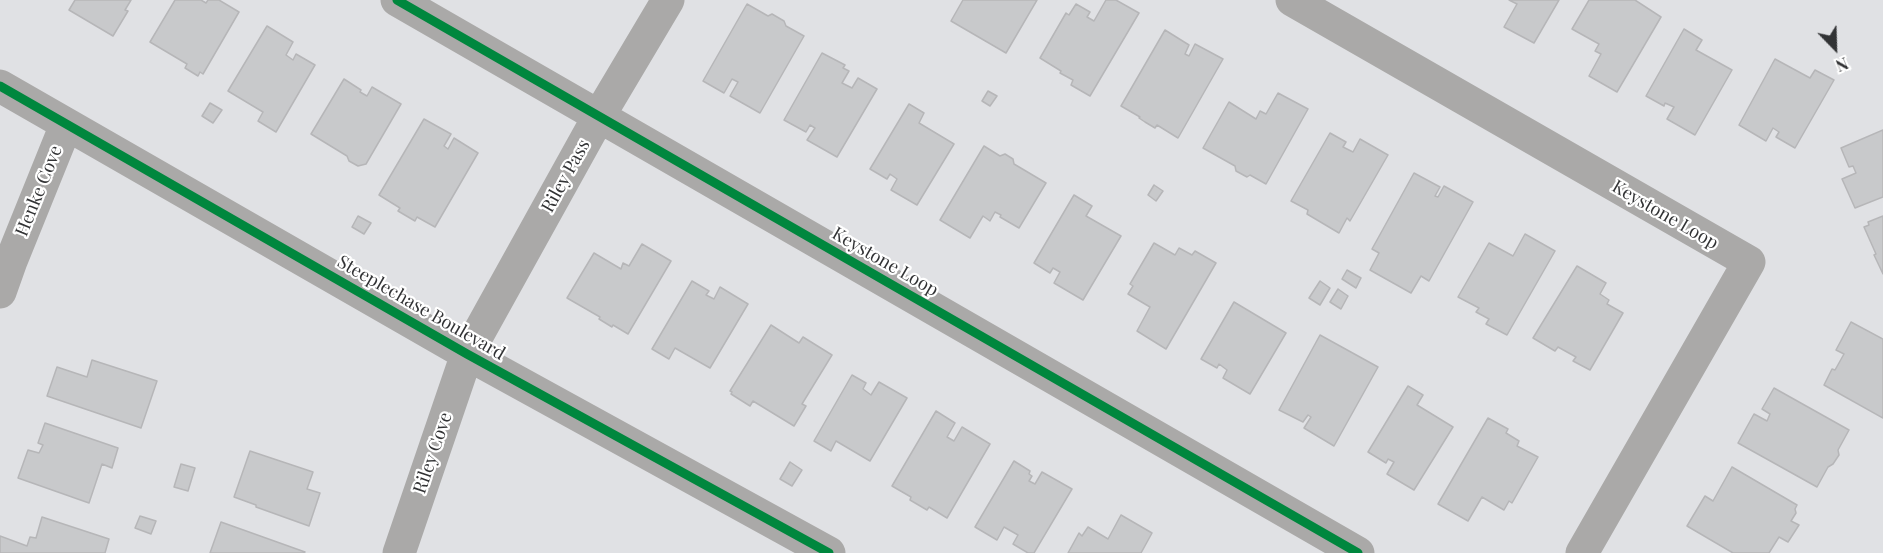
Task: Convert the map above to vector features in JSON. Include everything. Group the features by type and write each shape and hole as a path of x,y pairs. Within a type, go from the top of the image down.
{"street":[{"name":"Keystone Loop","path":"397,0 1358,553"},
{"name":"Riley Pass","path":"467,354 599,117 668,0"},
{"name":"Keystone Loop","path":"1292,0 1749,262 1582,553"},
{"name":"Steeplechase Boulevard","path":"0,86 467,354 829,553"},
{"name":"Henke Cove","path":"0,292 66,125"},
{"name":"Riley Cove","path":"399,553 467,354"}],"building":[{"path":"75,0 131,0 125,10 128,11 113,36 69,10"},
{"path":"175,0 201,0 206,3 208,0 219,0 239,12 203,74 200,72 198,76 185,68 187,64 150,42"},
{"path":"963,0 1037,0 1006,53 951,21"},
{"path":"1106,0 1116,0 1139,13 1090,96 1071,85 1073,80 1040,58 1066,13 1069,15 1076,4 1090,12 1087,17 1094,21"},
{"path":"1509,0 1559,0 1534,43 1504,27 1517,4"},
{"path":"1589,0 1635,0 1661,17 1617,92 1589,76 1601,54 1595,51 1599,44 1572,29"},
{"path":"747,4 768,16 772,14 784,21 786,26 804,36 760,113 730,96 738,82 732,79 724,93 703,81"},
{"path":"267,26 293,42 286,55 293,60 296,54 315,65 276,132 258,121 263,112 228,91"},
{"path":"1684,29 1702,40 1696,50 1732,70 1695,135 1667,119 1674,107 1665,103 1664,106 1646,96"},
{"path":"1165,30 1189,45 1185,54 1189,56 1195,44 1223,59 1178,138 1157,125 1155,128 1121,106"},
{"path":"822,53 845,65 843,68 849,71 842,83 852,88 858,78 877,89 837,157 807,140 815,128 810,125 806,132 784,120"},
{"path":"1775,59 1810,78 1815,70 1834,80 1795,148 1776,137 1779,132 1773,128 1766,141 1739,125"},
{"path":"344,79 367,96 372,87 401,104 366,164 358,166 349,161 347,156 311,134"},
{"path":"988,91 997,96 990,106 982,101"},
{"path":"1278,93 1308,109 1266,184 1250,175 1247,177 1236,171 1235,166 1203,148 1229,102 1256,119 1260,111 1266,114"},
{"path":"210,103 222,110 213,123 202,116"},
{"path":"909,104 924,113 919,123 954,144 917,205 891,190 897,179 890,174 887,179 870,169"},
{"path":"424,119 451,134 444,146 448,149 454,138 478,153 435,227 417,217 415,221 398,211 400,208 379,195"},
{"path":"1883,130 1883,197 1855,208 1842,179 1856,173 1853,166 1849,167 1841,148"},
{"path":"1330,133 1346,142 1343,147 1353,152 1360,139 1388,155 1350,221 1347,218 1339,233 1307,214 1308,210 1291,201"},
{"path":"984,146 1000,156 1005,154 1013,159 1014,164 1046,183 1019,228 995,212 990,221 983,216 970,238 940,220"},
{"path":"1414,173 1440,187 1435,196 1438,197 1444,186 1473,202 1429,281 1421,276 1411,293 1370,270 1379,253 1372,249"},
{"path":"1154,185 1163,191 1156,201 1148,195"},
{"path":"1074,195 1092,206 1086,216 1121,236 1083,300 1054,283 1060,272 1053,268 1050,273 1034,263"},
{"path":"358,216 371,223 364,234 352,227"},
{"path":"1883,216 1883,274 1864,227 1869,225 1868,222"},
{"path":"1525,234 1555,251 1507,335 1486,324 1489,319 1476,312 1479,308 1458,297 1489,243 1513,256"},
{"path":"1154,243 1175,255 1179,248 1192,255 1195,251 1216,263 1166,349 1137,331 1150,307 1128,294 1133,286 1130,284"},
{"path":"642,244 671,261 628,334 613,325 612,327 599,319 600,317 567,298 594,253 621,269 623,263 629,266"},
{"path":"1577,266 1606,283 1600,294 1609,300 1607,304 1623,313 1590,370 1573,361 1576,357 1558,347 1555,351 1533,338"},
{"path":"1347,270 1361,278 1356,288 1342,279"},
{"path":"692,281 709,291 706,295 714,299 720,287 748,304 710,368 675,348 669,359 652,349"},
{"path":"1320,281 1330,288 1320,305 1309,298"},
{"path":"1338,289 1348,296 1341,309 1330,302"},
{"path":"1234,302 1286,333 1250,394 1223,378 1227,370 1219,364 1217,368 1201,359"},
{"path":"1851,322 1883,339 1883,418 1824,385 1832,369 1835,370 1844,354 1836,350"},
{"path":"771,325 799,343 803,337 832,355 802,404 806,406 794,426 753,401 750,406 730,391"},
{"path":"1320,335 1378,367 1334,446 1304,428 1311,417 1308,415 1303,422 1279,410"},
{"path":"92,360 157,381 141,428 47,396 57,367 87,377"},
{"path":"852,375 866,383 863,389 871,395 879,382 907,398 870,461 836,441 831,451 814,441"},
{"path":"1408,386 1423,395 1417,405 1453,427 1414,490 1387,474 1394,462 1388,459 1386,463 1368,452"},
{"path":"1774,388 1849,430 1838,450 1839,455 1828,467 1817,487 1738,443 1754,414 1767,421 1770,414 1762,409"},
{"path":"936,411 955,423 947,437 954,441 962,427 990,444 947,518 929,507 927,510 892,486"},
{"path":"1488,418 1508,429 1506,433 1519,441 1517,446 1538,457 1512,503 1509,501 1504,510 1482,497 1468,521 1438,504"},
{"path":"45,423 118,448 112,468 102,464 89,503 18,478 28,450 39,453 43,445 38,443"},
{"path":"250,451 313,472 307,489 320,493 309,526 234,497"},
{"path":"1014,461 1030,471 1029,474 1032,476 1029,481 1035,484 1042,472 1072,489 1034,553 1028,553 1013,544 1018,535 1004,527 997,540 975,527"},
{"path":"790,462 802,470 792,486 780,479"},
{"path":"181,464 195,468 188,491 174,487"},
{"path":"1732,467 1797,505 1796,513 1791,521 1799,525 1788,542 1779,537 1769,553 1733,553 1687,526 1705,496 1713,501"},
{"path":"1121,515 1152,533 1141,553 1068,553 1079,533 1082,536 1088,527 1108,539"},
{"path":"140,516 156,521 151,534 135,528"},
{"path":"42,517 109,539 105,553 0,553 0,536 27,546 30,537 36,538"},
{"path":"221,522 305,552 210,553"}],"cycle path":[{"path":"397,0 1358,553"},
{"path":"0,86 467,354 829,553"}]}
